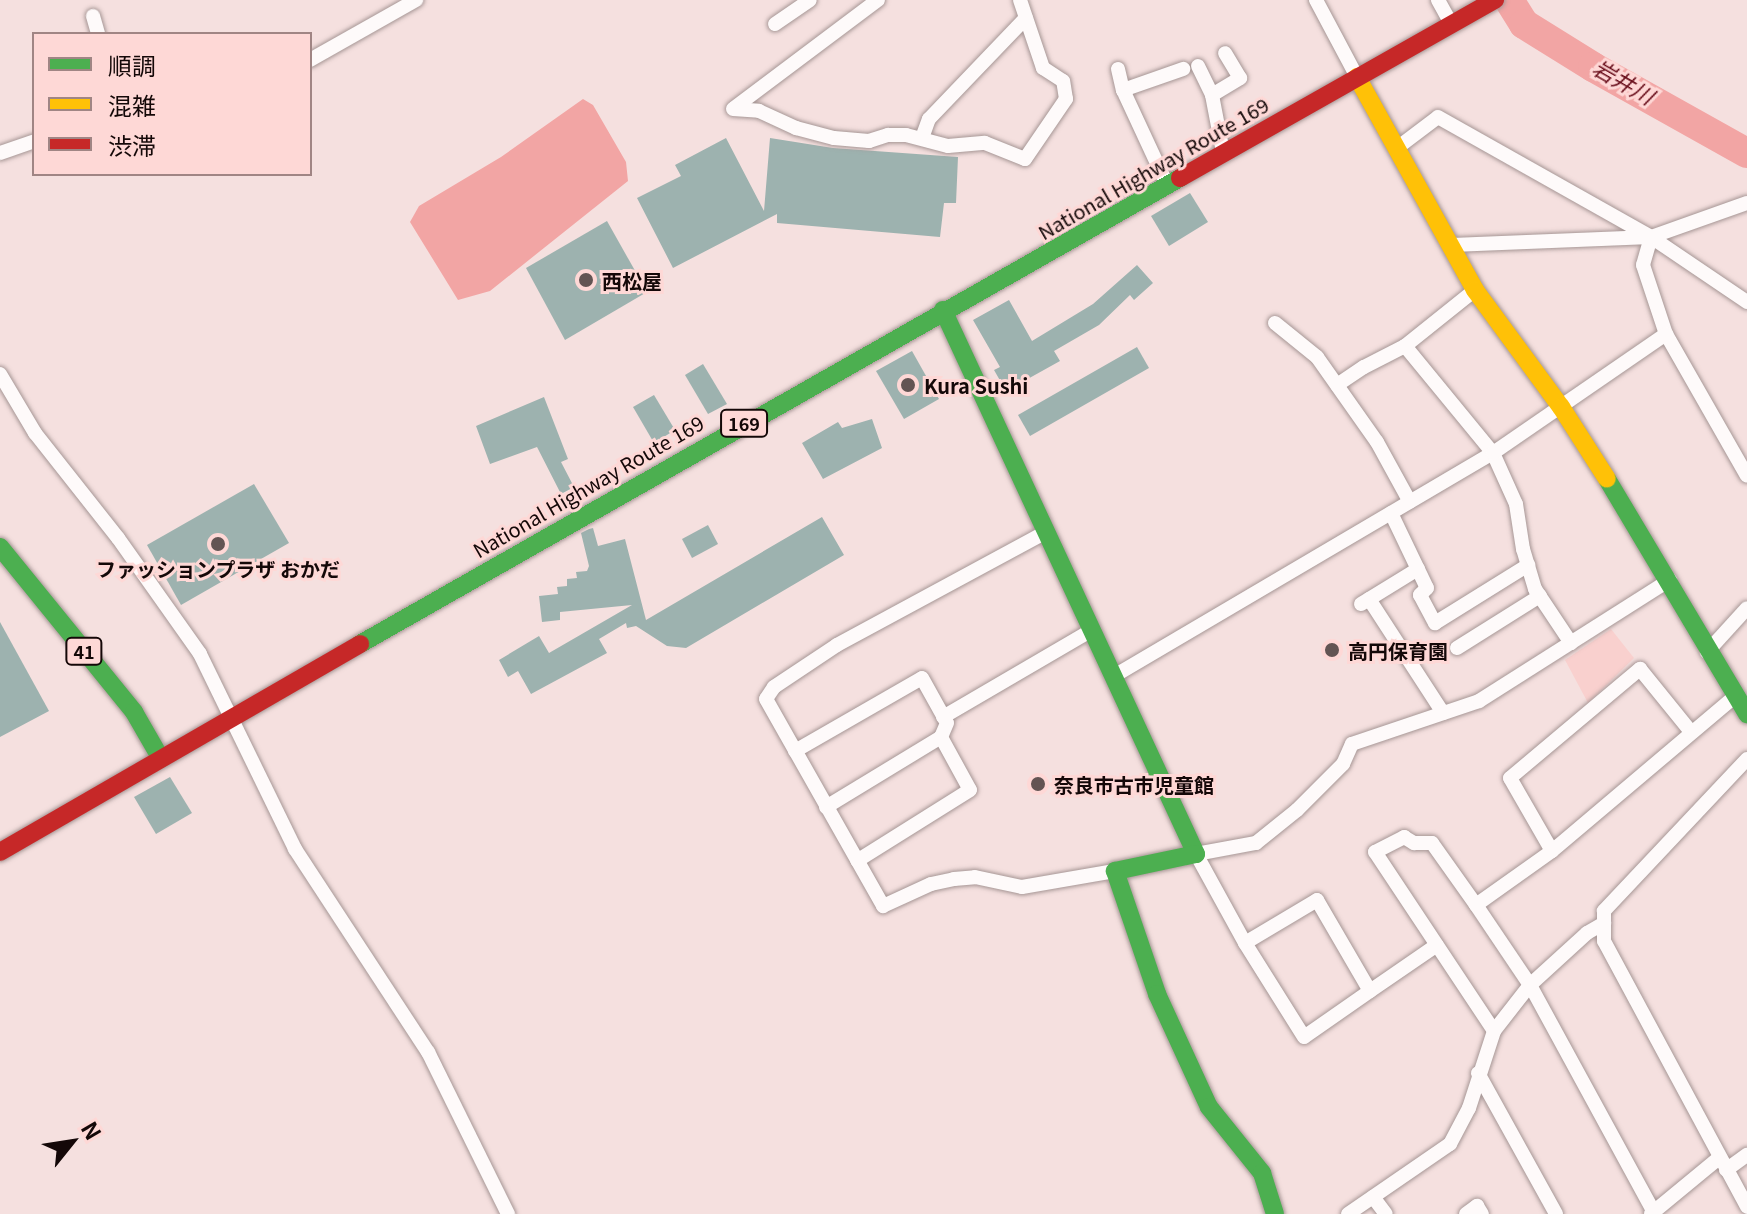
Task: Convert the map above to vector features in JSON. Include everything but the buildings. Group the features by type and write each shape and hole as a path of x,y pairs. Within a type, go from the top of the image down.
{"main road":[{"name":"National Highway Route 169","path":"0,852 943,310 1494,0"},
{"path":"1357,77 1475,290 1561,407 1670,580 1707,652 1747,714"},
{"path":"943,310 1196,854 1115,871 1157,994 1209,1107 1262,1173 1275,1214"},
{"name":"41","path":"0,547 134,712 161,759"}],"street":[{"path":"312,59 416,0"},
{"path":"775,24 810,0"},
{"path":"878,0 733,109 759,111 796,128 834,138 869,141 888,135 922,138 948,146 985,143 1025,159 1066,99 1063,81 1043,68 1020,0"},
{"path":"1316,0 1357,77"},
{"path":"1438,0 1451,23"},
{"path":"93,16 97,32"},
{"path":"922,138 929,119 1026,18"},
{"path":"1212,95 1240,78 1225,53"},
{"path":"1123,90 1190,67 1212,95 1223,152"},
{"path":"1118,69 1123,90 1167,185"},
{"path":"1397,148 1438,117 1651,237 1747,302"},
{"path":"0,153 32,142"},
{"path":"1452,245 1651,237 1747,203"},
{"path":"1651,237 1643,265 1666,334 1747,476"},
{"path":"1337,385 1405,346 1475,290"},
{"path":"1275,323 1317,357 1377,442 1410,502"},
{"path":"1114,676 1493,453 1666,334"},
{"path":"1405,346 1493,453 1516,504 1528,565 1540,596 1571,643"},
{"path":"0,374 35,433 118,538 200,654 295,849 428,1052 508,1214"},
{"path":"1391,513 1427,588 1420,595 1435,623 1528,565"},
{"path":"1046,532 837,645 774,687 766,699 883,906 931,884 954,879 975,877 1022,887 1115,871"},
{"path":"1418,569 1364,602 1443,713"},
{"path":"1437,945 1304,1037 1245,943 1196,854 1256,843 1297,810 1343,764 1352,744 1479,701 1670,580"},
{"path":"1457,648 1540,596"},
{"path":"1707,652 1747,608"},
{"path":"943,717 1092,630"},
{"path":"1552,851 1510,778 1640,669 1691,732"},
{"path":"795,751 922,678 947,723 941,737 826,807"},
{"path":"1476,905 1552,851 1734,697"},
{"path":"857,861 970,790 941,737"},
{"path":"1747,759 1604,911 1604,941 1747,1207"},
{"path":"1494,1031 1375,852 1404,837 1414,843 1432,843 1530,985 1652,1213 1722,1164 1747,1155"},
{"path":"1245,943 1317,900 1370,991"},
{"path":"1348,1214 1450,1144 1469,1108 1494,1031 1530,985 1587,933 1604,923"},
{"path":"1478,1073 1556,1214"},
{"path":"1373,1197 1386,1214"},
{"path":"1466,1214 1477,1206 1482,1214"}],"shaded area":[{"path":"583,99 593,105 626,162 628,181 490,291 458,300 410,222 419,206 501,157"},
{"path":"1611,629 1634,658 1588,703 1565,660"}],"waterway":[{"name":"岩井川","path":"1509,0 1524,24 1593,67 1747,153"}],"traffic: fast":[{"path":"360,644 1180,178"},
{"path":"943,310 1196,854 1115,871 1157,994 1209,1107 1262,1173 1275,1214"},
{"path":"1607,479 1747,714"},
{"path":"0,547 134,712 161,759"}],"traffic: slow":[{"path":"1357,77 1475,290 1561,407 1607,479"}],"traffic: jam":[{"path":"1180,178 1495,0"},
{"path":"0,852 360,644"}],"place":[{"name":"西松屋","path":"586,280"},
{"name":"Kura Sushi","path":"908,385"},
{"name":"ファッションプラザ おかだ","path":"218,544"},
{"name":"高円保育園","path":"1332,650"},
{"name":"奈良市古市児童館","path":"1038,784"}]}
